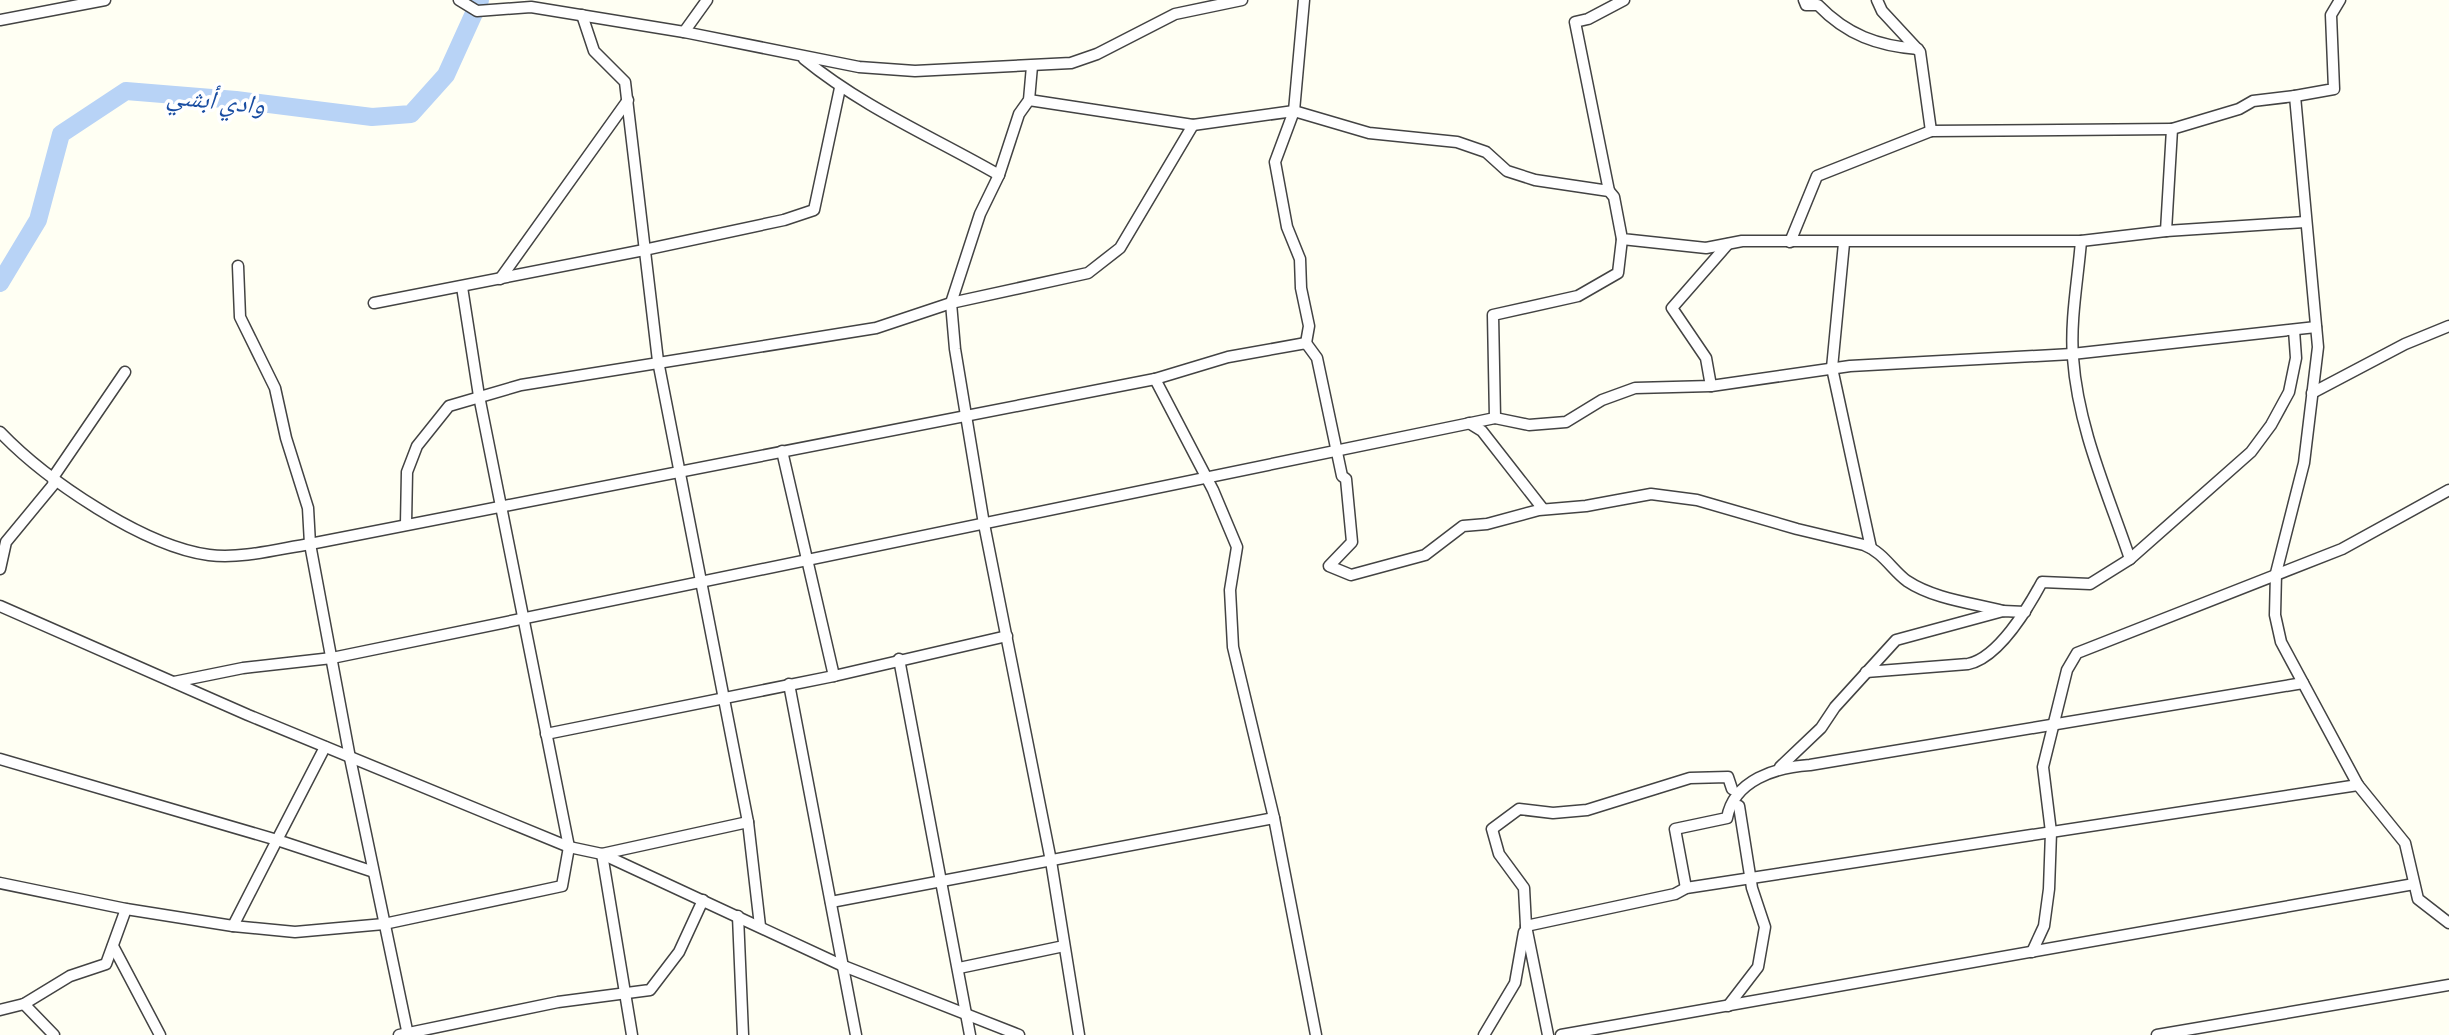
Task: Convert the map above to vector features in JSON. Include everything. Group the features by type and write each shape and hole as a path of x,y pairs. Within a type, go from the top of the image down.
{"street":[{"path":"0,20 105,0"},
{"path":"459,0 477,11 531,7 684,32 859,67 915,71 1071,63 1097,54 1175,14 1242,0"},
{"path":"684,32 707,0"},
{"path":"1304,0 1294,111 1275,162 1287,227 1300,259 1301,288 1309,326 1306,343 1317,358 1352,514 1352,542 1329,566 1351,575 1425,555 1463,526 1487,524 1543,509 1670,494 1871,548 1907,580 1924,589 2003,611 2025,612"},
{"path":"1494,418 1493,314 1578,296 1618,273 1622,239 1614,197 1609,191 1575,22 1588,19 1623,0"},
{"path":"1804,0 1806,5 1818,5 1833,21 1877,44 1918,49"},
{"path":"1877,0 1882,11 1918,49 1923,60 1931,131"},
{"path":"1790,242 1817,176 1931,131 2172,129 2239,109 2253,102 2334,89 2331,15 2340,0"},
{"path":"582,15 594,51 625,82 658,361 682,471 699,582 725,696 748,822 760,926"},
{"path":"802,57 840,88 925,138 949,147 999,175"},
{"path":"1032,66 1029,100 1019,114 999,175 980,214 951,303 955,349 984,524 1051,861 1079,1035"},
{"path":"374,303 462,288 644,250 784,220 814,210 840,88"},
{"path":"2295,96 2318,347 2304,463 2276,573 2275,615 2281,642 2358,785 2405,844 2418,900 2449,923"},
{"path":"500,279 628,100"},
{"path":"1029,100 1194,125 1294,111 1368,132 1457,142 1486,152 1507,171 1535,180 1609,191"},
{"path":"406,524 407,472 417,446 434,421 449,406 521,385 876,328 951,303 1088,273 1120,248 1194,125"},
{"path":"2166,231 2172,129"},
{"path":"1622,239 1706,248 1728,244 1790,242 2081,241 2166,231 2305,222"},
{"path":"2081,241 2072,354 2086,430 2130,559"},
{"path":"1843,243 1832,368 1871,548"},
{"path":"1711,386 1706,358 1672,308 1728,244"},
{"path":"238,266 240,317 275,388 286,438 308,508 310,544 371,871 405,1034 626,991 650,990 664,974 692,930 703,900"},
{"path":"0,883 125,909 233,926 295,932 384,924 562,886 569,847 479,396 462,288"},
{"path":"2312,393 2405,344 2449,326"},
{"path":"174,682 243,668 332,658 1494,418 1529,425 1566,422 1602,400 1635,388 1711,386 1832,368 2072,354 2316,327"},
{"path":"1866,673 1968,664 1983,659 2025,612 2042,582 2090,584 2130,559 2250,452 2272,425 2294,378 2294,330"},
{"path":"0,432 16,449 119,524 194,552 234,556 310,544 1155,379 1228,357 1306,343"},
{"path":"0,569 6,542 53,485 54,476 125,372"},
{"path":"1155,379 1237,547 1230,590 1233,647 1274,818 1316,1035"},
{"path":"1469,423 1482,431 1543,509"},
{"path":"782,451 834,676"},
{"path":"2032,952 2044,926 2051,832 2043,767 2067,670 2077,653 2342,549 2449,490"},
{"path":"0,606 350,758 569,847 602,854 841,965 1018,1035"},
{"path":"1686,888 1675,829 1727,818 1734,799 1742,790 1780,767 1821,728 1835,707 1896,640 2003,611"},
{"path":"546,734 834,676 1007,636"},
{"path":"899,659 970,1035"},
{"path":"1780,767 1810,765 2056,722 2304,683"},
{"path":"789,684 856,1035"},
{"path":"233,926 325,747"},
{"path":"0,759 277,840 371,871"},
{"path":"1548,1035 1525,926 1524,888 1499,854 1492,829 1519,809 1553,813 1587,810 1690,778 1728,778 1732,789"},
{"path":"1525,926 1675,894 1686,888 2358,785"},
{"path":"1728,1006 1758,967 1765,927 1751,878 1739,806"},
{"path":"831,902 943,883 1274,818"},
{"path":"602,854 748,822"},
{"path":"602,854 632,1035"},
{"path":"1561,1035 2414,884"},
{"path":"0,1010 24,1004 70,976 106,964 125,909"},
{"path":"738,916 743,1035"},
{"path":"1484,1035 1515,983 1525,926"},
{"path":"113,946 160,1035"},
{"path":"959,968 1065,946"},
{"path":"2157,1035 2449,985"},
{"path":"24,1004 54,1035"}],"waterway":[{"name":"وادي أبشي","path":"0,283 38,220 61,134 126,91 236,100 372,117 411,114 446,75 480,0"}]}
